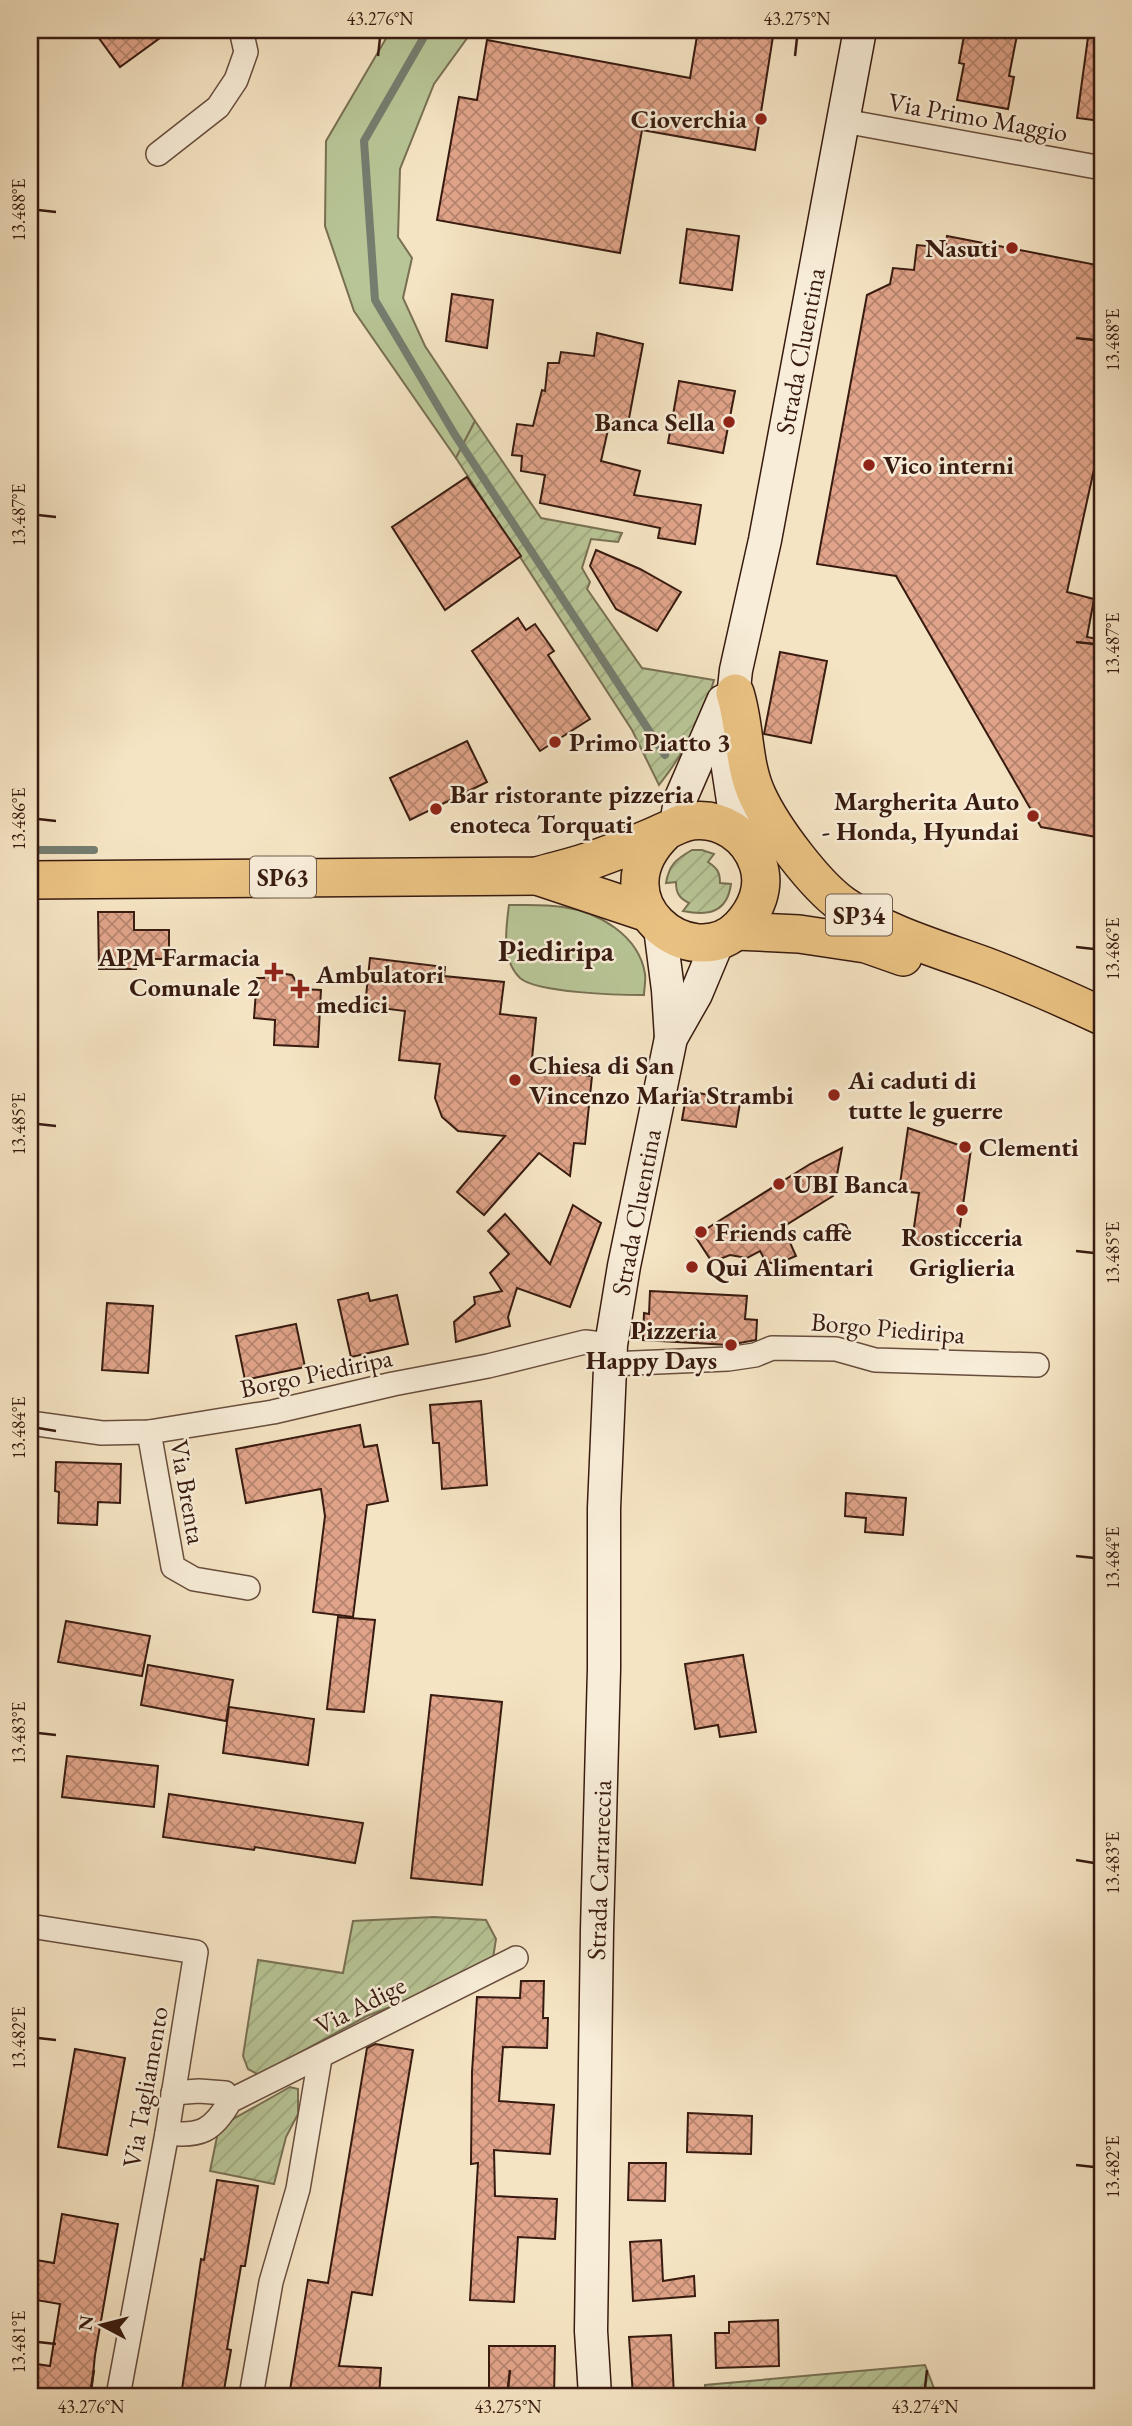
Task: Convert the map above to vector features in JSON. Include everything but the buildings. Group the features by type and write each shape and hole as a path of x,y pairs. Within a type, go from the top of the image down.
{"main road":[{"name":"Strada Cluentina","path":"738,834 728,768 729,734 736,682 860,30"},
{"name":"Strada Cluentina","path":"671,828 680,800 736,682"},
{"name":"SP34","path":"736,682 742,713 746,763 757,796 776,828 817,882 841,904 867,920 1029,982 1102,1016"},
{"path":"692,821 709,821 724,825 738,834 751,848 759,865 761,883 757,902 749,918 727,935 698,942 678,938 654,920 641,896 639,878 643,860 652,844 671,828 692,821"},
{"name":"SP63","path":"30,880 537,876 594,860 671,828"},
{"name":"SP34","path":"759,865 866,944"},
{"name":"SP63","path":"537,876 654,920"},
{"name":"Strada Cluentina","path":"611,1354 624,1266 671,1038 668,990 654,920"},
{"name":"SP34","path":"727,935 799,934 866,944 1102,1031"},
{"name":"Strada Cluentina","path":"671,1038 727,935"},
{"name":"Strada Carrareccia","path":"595,2396 591,2331 597,1930 604,1669 604,1508 611,1354"}],"street":[{"path":"158,154 218,107 236,80 246,52 241,30"},
{"name":"Via Primo Maggio","path":"844,121 1102,168"},
{"name":"Borgo Piediripa","path":"30,1423 102,1433 149,1432 284,1410 585,1342 611,1354 728,1359 755,1355 772,1348 835,1349 875,1360 1037,1365"},
{"name":"Via Brenta","path":"149,1432 173,1567 194,1579 248,1588"},
{"name":"Via Tagliamento","path":"30,1926 196,1952 167,2133 118,2396"},
{"name":"Via Adige","path":"167,2133 194,2134 215,2125 230,2101 516,1958"},
{"path":"251,2396 271,2282 298,2189 320,2057"},
{"path":"173,2093 225,2093 230,2101"}],"green space":[{"path":"391,30 473,30 434,84 400,169 398,237 412,258 403,298 425,346 475,421 456,458 354,311 325,226 326,141"},
{"path":"475,421 541,518 622,533 618,542 591,539 582,568 590,582 587,589 642,668 714,680 692,735 659,785 632,730 456,458"},
{"path":"692,850 714,854 708,862 717,871 720,883 731,884 725,901 715,910 700,913 683,911 689,903 679,895 676,882 666,883 674,863"},
{"path":"509,905 563,907 590,914 615,928 635,948 641,960 645,977 644,995 560,990 529,983 520,978 507,953"},
{"path":"434,1917 486,1920 496,1939 493,1958 439,1988 367,2016 259,2075 248,2069 243,2056 258,1960 343,1973 353,1921"},
{"path":"290,2087 298,2089 298,2114 286,2137 274,2184 210,2171 219,2127"},
{"path":"925,2365 937,2396 706,2396 705,2385"}],"waterway":[{"path":"428,30 364,141 375,300 455,435 665,755"},
{"path":"30,850 94,850"}],"place":[{"name":"Cioverchia","path":"761,119"},
{"name":"Nasuti","path":"1012,248"},
{"name":"Banca Sella","path":"729,422"},
{"name":"Vico interni","path":"869,465"},
{"name":"Primo Piatto 3","path":"555,742"},
{"name":"Bar ristorante pizzeria enoteca Torquati","path":"436,809"},
{"name":"Margherita Auto - Honda, Hyundai","path":"1033,816"},
{"name":"APM Farmacia Comunale 2","path":"274,972"},
{"name":"Ambulatori medici","path":"300,989"},
{"name":"Chiesa di San Vincenzo Maria Strambi","path":"515,1080"},
{"name":"Ai caduti di tutte le guerre","path":"834,1095"},
{"name":"Clementi","path":"965,1147"},
{"name":"UBI Banca","path":"779,1184"},
{"name":"Rosticceria Griglieria","path":"962,1210"},
{"name":"Friends caffè","path":"701,1232"},
{"name":"Qui Alimentari","path":"692,1267"},
{"name":"Pizzeria Happy Days","path":"731,1345"}],"district":[{"name":"Piediripa","path":"556,950"}]}
